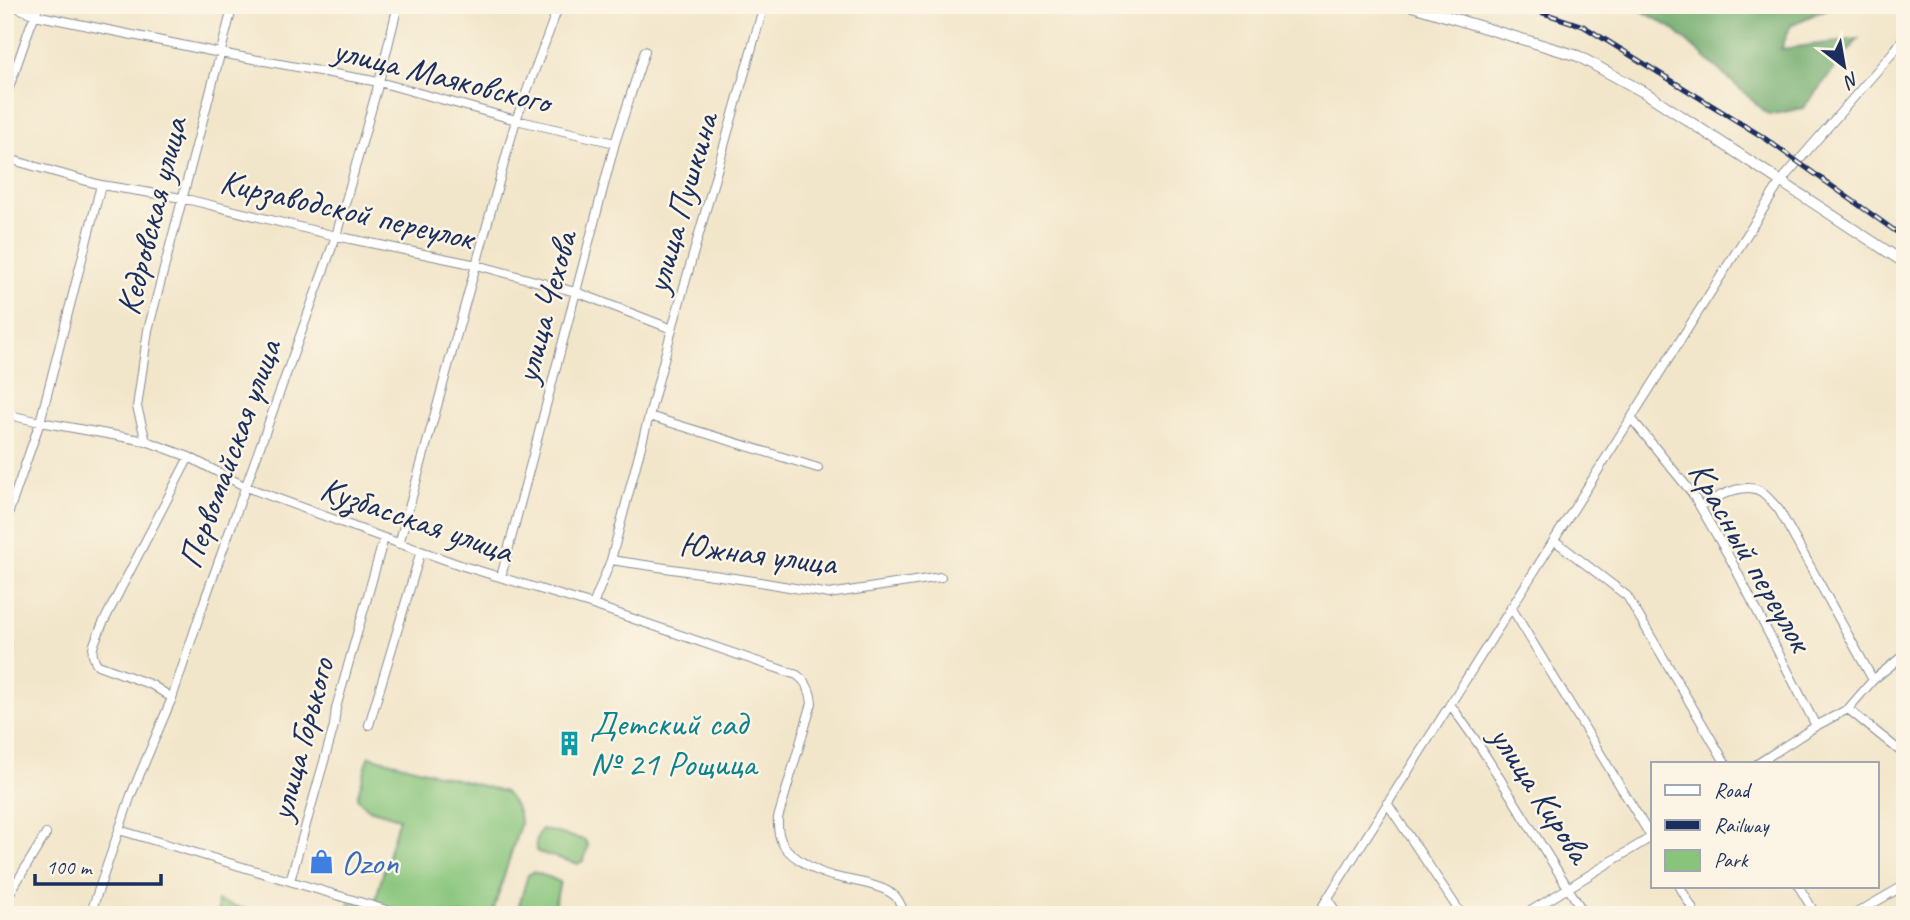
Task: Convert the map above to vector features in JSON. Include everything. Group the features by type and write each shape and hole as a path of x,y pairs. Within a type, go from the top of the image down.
{"street":[{"name":"улица Маяковского","path":"11,5 35,15 379,82 516,120 615,143"},
{"path":"5,99 39,5"},
{"name":"Кедровская улица","path":"146,441 137,407 148,330 233,5"},
{"name":"Первомайская улица","path":"90,915 131,794 172,698 335,236 398,5"},
{"path":"399,544 516,120 559,5"},
{"name":"улица Пушкина","path":"593,605 611,561 764,5"},
{"path":"1409,5 1578,56 1649,94 1905,263"},
{"path":"1317,915 1781,181 1905,36"},
{"name":"улица Чехова","path":"501,577 615,143 645,51"},
{"name":"Кирзаводской переулок","path":"5,158 101,186 182,198 335,236 477,265 575,292 673,329"},
{"path":"5,523 40,422 101,186"},
{"name":"Кузбасская улица","path":"5,414 146,441 188,457 246,487 399,544 593,605 797,675 808,686 812,703 779,818 778,833 781,843 790,853 815,870 885,889 896,897 905,915"},
{"path":"649,416 818,468"},
{"name":"Красный переулок","path":"1631,418 1700,506 1731,560 1816,726"},
{"path":"172,698 152,685 98,665 91,652 188,457"},
{"path":"1700,506 1739,488 1761,491 1779,510 1873,680"},
{"name":"улица Горького","path":"290,881 384,538"},
{"path":"1554,540 1627,596 1725,762"},
{"path":"369,725 421,551"},
{"name":"Южная улица","path":"611,561 829,594 941,577"},
{"path":"1511,607 1651,837"},
{"path":"1760,762 1848,709 1873,680 1905,654"},
{"name":"улица Кирова","path":"1450,704 1479,745 1585,915"},
{"path":"1848,709 1905,755"},
{"path":"1387,803 1462,915"},
{"path":"119,830 403,915"},
{"path":"5,901 46,834"},
{"path":"1524,915 1651,839"},
{"path":"1853,915 1905,885"},
{"path":"1681,888 1696,915"},
{"path":"1800,888 1816,915"},
{"path":"1327,898 1338,915"}],"green space":[{"path":"1632,5 1835,5 1791,25 1781,49 1858,39 1803,108 1769,115 1673,29"},
{"path":"369,756 505,792 517,811 520,824 492,915 346,915 351,899 374,905 399,818 369,809 357,798"},
{"path":"542,829 585,840 588,846 584,860 578,864 537,852 537,840"},
{"path":"533,872 560,882 552,915 516,915 528,875"},
{"path":"217,901 266,915 219,915"}],"railway":[{"path":"1519,5 1583,26 1763,137 1905,238"}],"place":[{"name":"Детский сад № 21 Рощица","path":"570,743"},
{"name":"Ozon","path":"321,862"}]}
